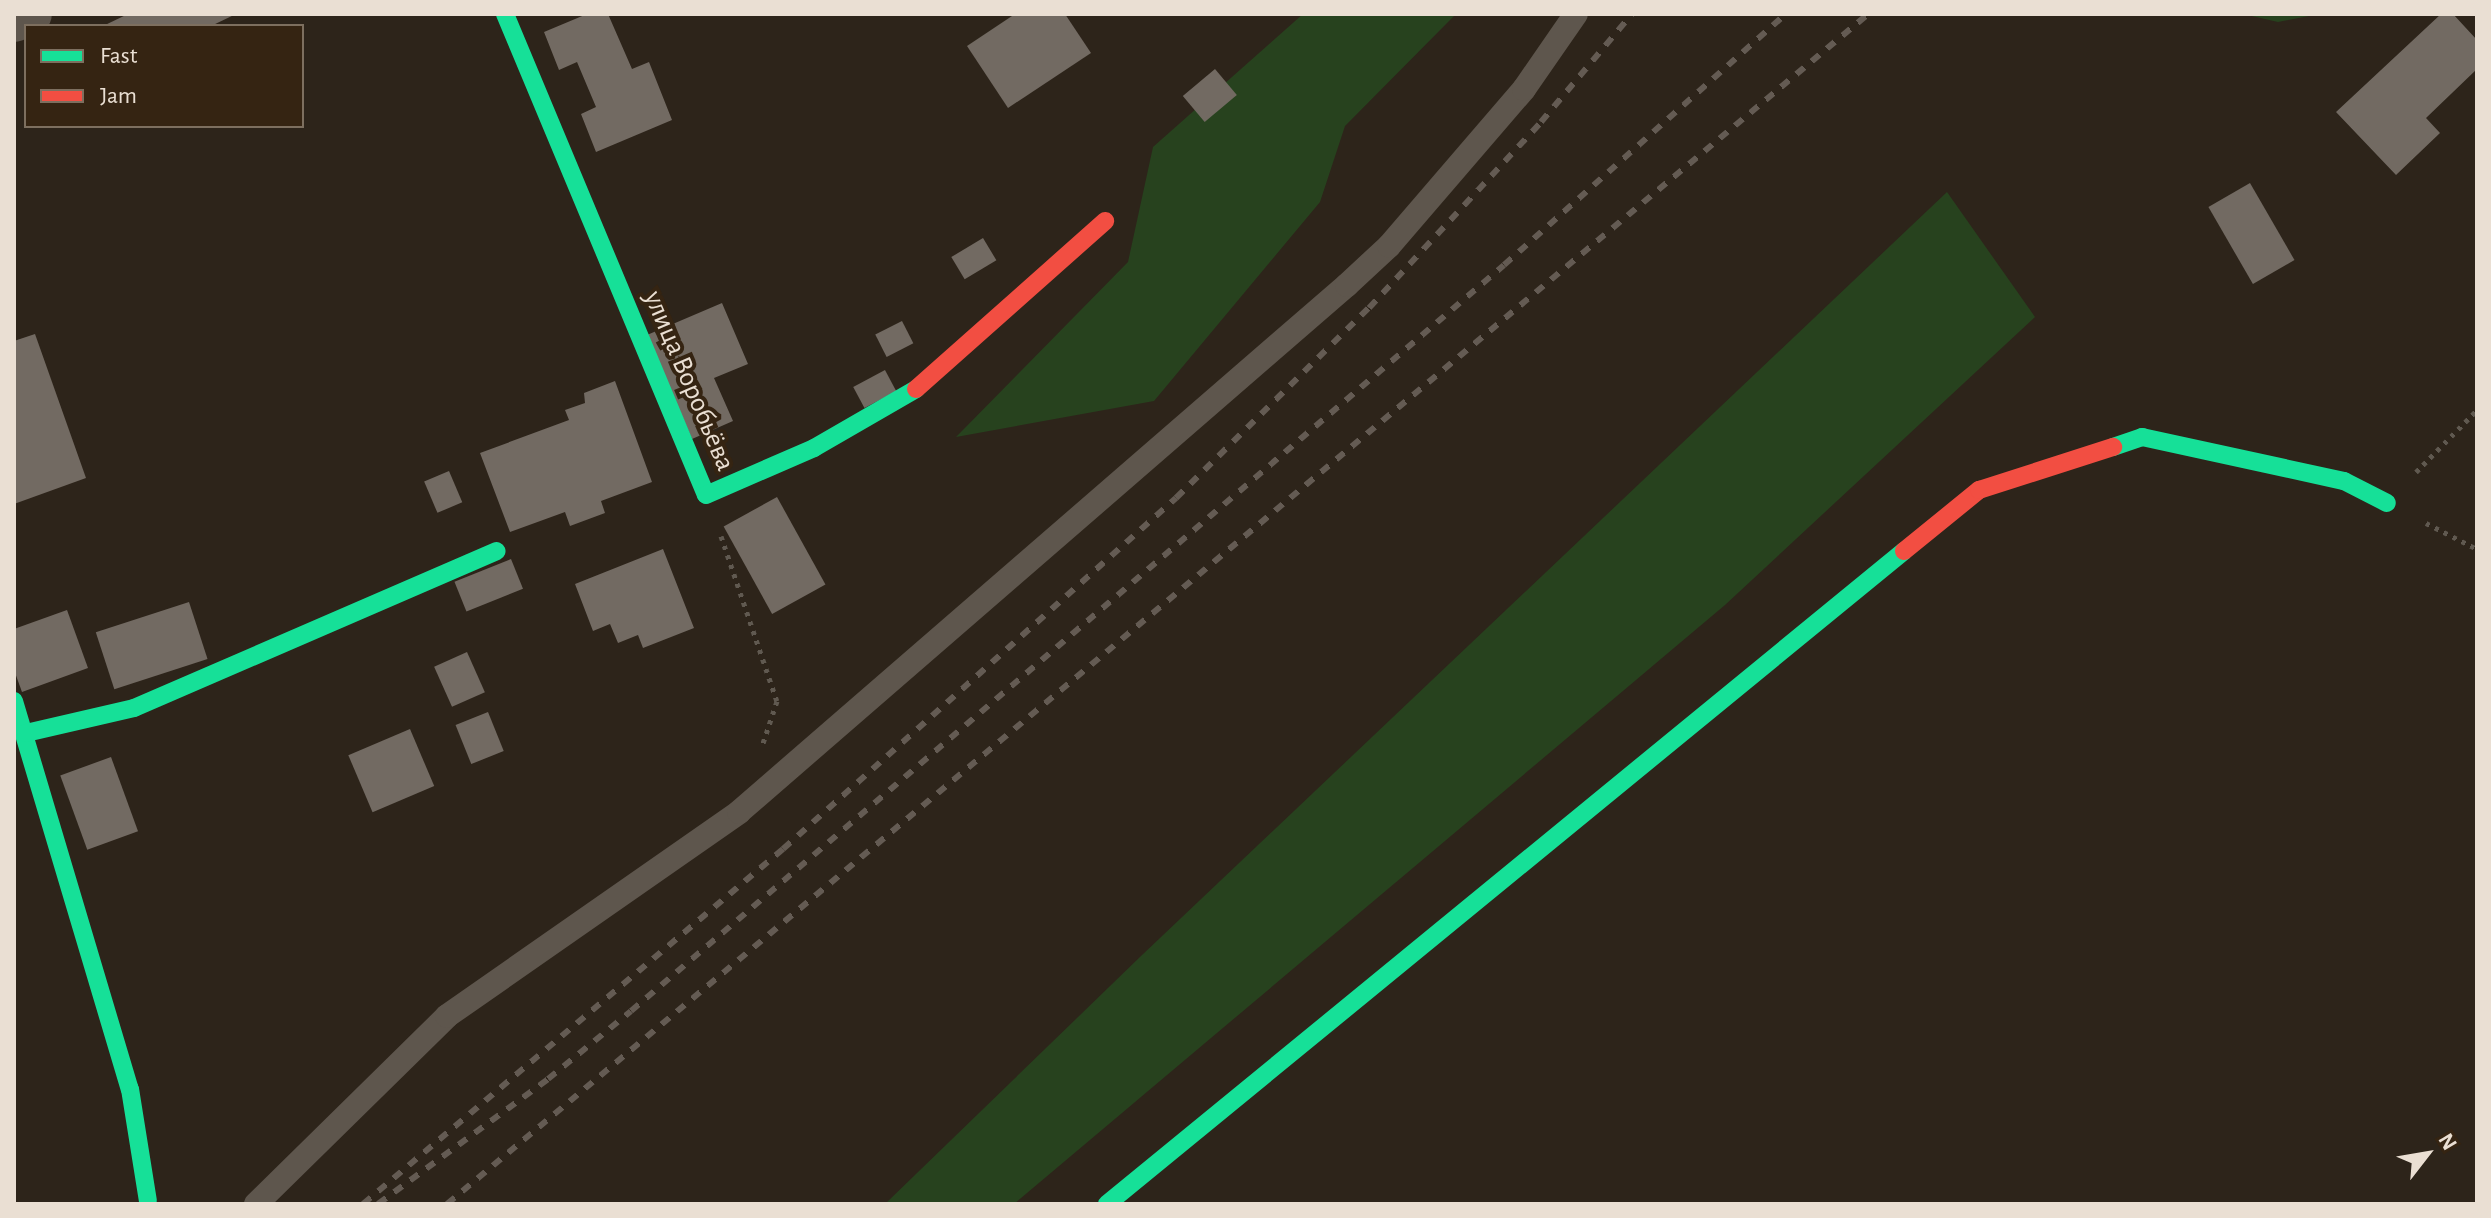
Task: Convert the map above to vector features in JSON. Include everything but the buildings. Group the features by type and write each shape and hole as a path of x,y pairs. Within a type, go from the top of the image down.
{"street":[{"path":"14,20 30,14"},
{"name":"улица Воробьёва","path":"505,14 706,495 743,482 814,448 921,386 1105,221"},
{"path":"1107,1204 1979,490 2142,437 2344,481 2387,503"},
{"path":"26,733 134,708 496,551"},
{"path":"14,701 130,1089 152,1202"}],"lane":[{"path":"256,1204 447,1016 739,812 1389,246 1524,89 1576,14"}],"path":[{"path":"2477,410 2387,503 2477,549"},
{"path":"706,495 777,701 739,812"}],"green space":[{"path":"1303,14 1456,14 1345,126 1320,202 1154,401 956,437 1128,262 1153,147"},
{"path":"2243,14 2319,14 2278,22"},
{"path":"1947,192 2035,317 1725,605 1014,1204 885,1204 1141,956"}],"railway":[{"path":"363,1204 783,849 1176,498 1369,308 1541,122 1632,14"},
{"path":"378,1204 548,1079 631,1011 1504,265 1786,14"},
{"path":"447,1204 1868,14"}],"traffic: fast":[{"path":"505,14 706,495 814,448 916,389"},
{"path":"2113,447 2142,437 2344,481 2387,503"},
{"path":"26,733 134,708 496,551"},
{"path":"1107,1204 1904,551"},
{"path":"14,701 130,1089 148,1201"}],"traffic: jam":[{"path":"916,389 1105,221"},
{"path":"1904,551 1979,490 2113,447"}]}
